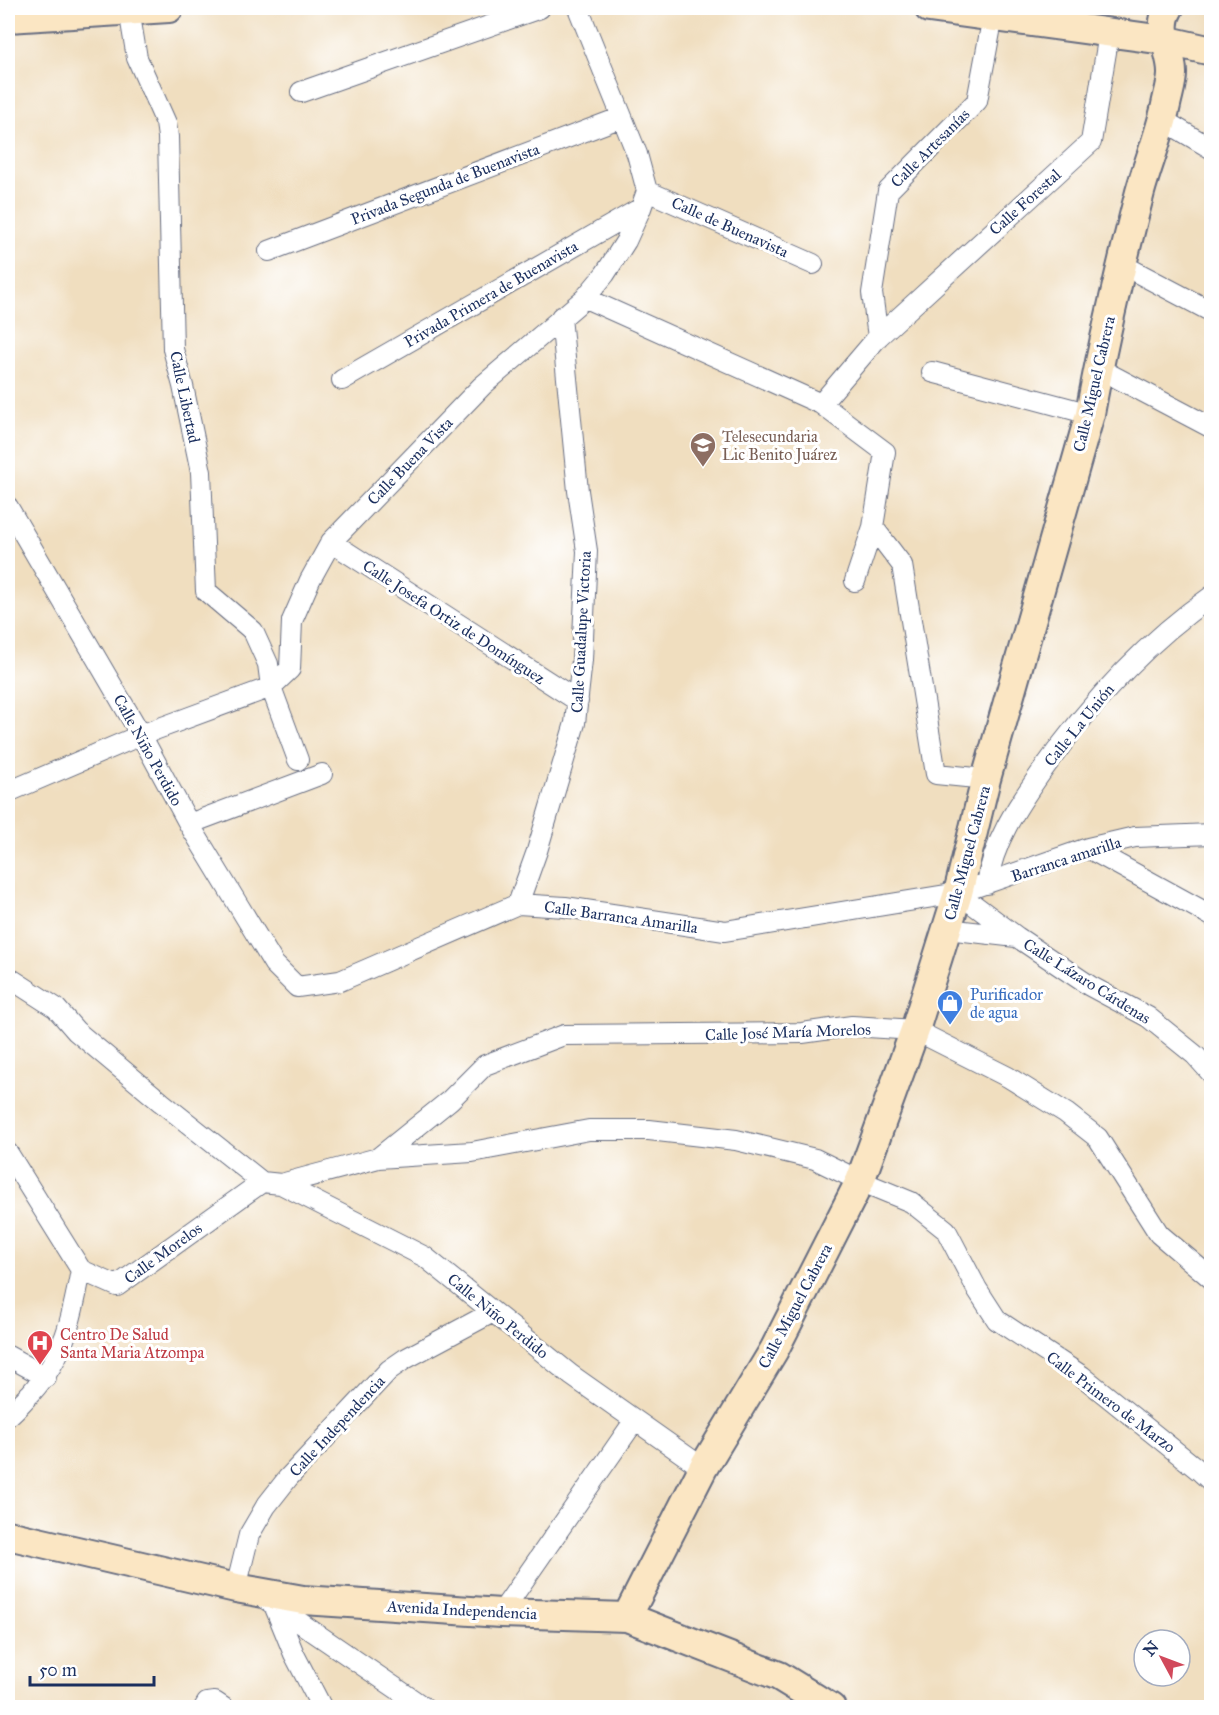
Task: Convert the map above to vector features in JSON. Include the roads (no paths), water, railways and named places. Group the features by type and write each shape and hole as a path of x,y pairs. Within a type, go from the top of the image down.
{"street":[{"path":"8,18 169,8"},
{"path":"301,92 540,8"},
{"path":"578,8 637,154 644,199"},
{"path":"928,8 1164,40 1212,51"},
{"path":"1164,40 1166,13 1169,8"},
{"name":"Calle Libertad","path":"129,10 137,57 166,123 168,137 173,349 201,472 206,591 253,631 268,664 271,687 298,760"},
{"name":"Calle Artesanías","path":"878,337 872,293 888,191 977,101 993,16"},
{"name":"Calle Forestal","path":"878,337 1091,142 1109,34"},
{"name":"Calle Miguel Cabrera","path":"627,1617 703,1468 774,1350 860,1181 915,1030 958,893 986,780 1090,414 1121,264 1173,73 1164,40"},
{"name":"Privada Segunda de Buenavista","path":"269,251 622,117"},
{"path":"1162,120 1212,149"},
{"name":"Calle Buena Vista","path":"8,792 141,735 271,687 290,669 292,621 310,580 331,542 482,386 585,298 605,274 626,241 644,199"},
{"name":"Calle de Buenavista","path":"644,199 813,264"},
{"name":"Privada Primera de Buenavista","path":"342,380 644,199"},
{"path":"1121,264 1212,312"},
{"path":"585,298 821,405 885,452 873,527 855,581"},
{"name":"Calle Guadalupe Victoria","path":"518,904 537,852 575,723 582,660 587,550 578,491 561,317"},
{"path":"821,405 878,337"},
{"path":"1098,368 1212,428"},
{"path":"932,372 1090,414"},
{"name":"Calle Niño Perdido","path":"8,507 141,735 189,824 274,964 297,987"},
{"path":"873,527 902,565 936,774 986,780"},
{"name":"Calle Josefa Ortiz de Domínguez","path":"331,542 578,701"},
{"name":"Calle La Unión","path":"987,884 990,865 1012,814 1059,745 1122,672 1193,609 1212,596"},
{"path":"189,824 322,774"},
{"name":"Barranca amarilla","path":"958,893 1088,848 1135,837 1212,834"},
{"path":"1088,848 1212,916"},
{"name":"Calle Barranca Amarilla","path":"297,987 340,981 518,904 565,907 725,931 958,893"},
{"name":"Calle Lázaro Cárdenas","path":"958,893 1017,937 1090,986 1148,1017 1209,1066"},
{"path":"947,929 1017,937"},
{"name":"Calle Niño Perdido","path":"8,977 56,1008 76,1031 161,1102 272,1183 425,1257 571,1375 703,1468"},
{"name":"Calle José María Morelos","path":"378,1158 450,1100 485,1065 564,1035 802,1033 852,1026 915,1030 1008,1077 1066,1113 1098,1138 1159,1234 1212,1279"},
{"name":"Calle Primero de Marzo","path":"378,1158 472,1152 589,1130 649,1130 736,1140 815,1159 911,1202 946,1230 977,1289 997,1320 1082,1376 1212,1482"},
{"path":"8,1153 81,1269 70,1326 61,1350 46,1377 8,1416"},
{"path":"272,1183 378,1158"},
{"name":"Calle Morelos","path":"81,1269 117,1286 272,1183"},
{"name":"Calle Independencia","path":"254,1595 249,1535 266,1506 288,1478 389,1370 405,1359 493,1312"},
{"path":"8,1356 46,1377"},
{"path":"501,1613 635,1420"},
{"name":"Avenida Independencia","path":"8,1535 80,1550 254,1595 501,1613 627,1617 779,1676 831,1707"},
{"path":"254,1595 294,1654 322,1707"},
{"path":"254,1595 425,1707"},
{"path":"204,1707 207,1703 215,1702 224,1707"}],"place":[{"name":"Telesecundaria Lic Benito Juárez","path":"703,468"},
{"name":"Purificador de agua","path":"950,1026"},
{"name":"Centro De Salud Santa Maria Atzompa","path":"40,1366"}]}
